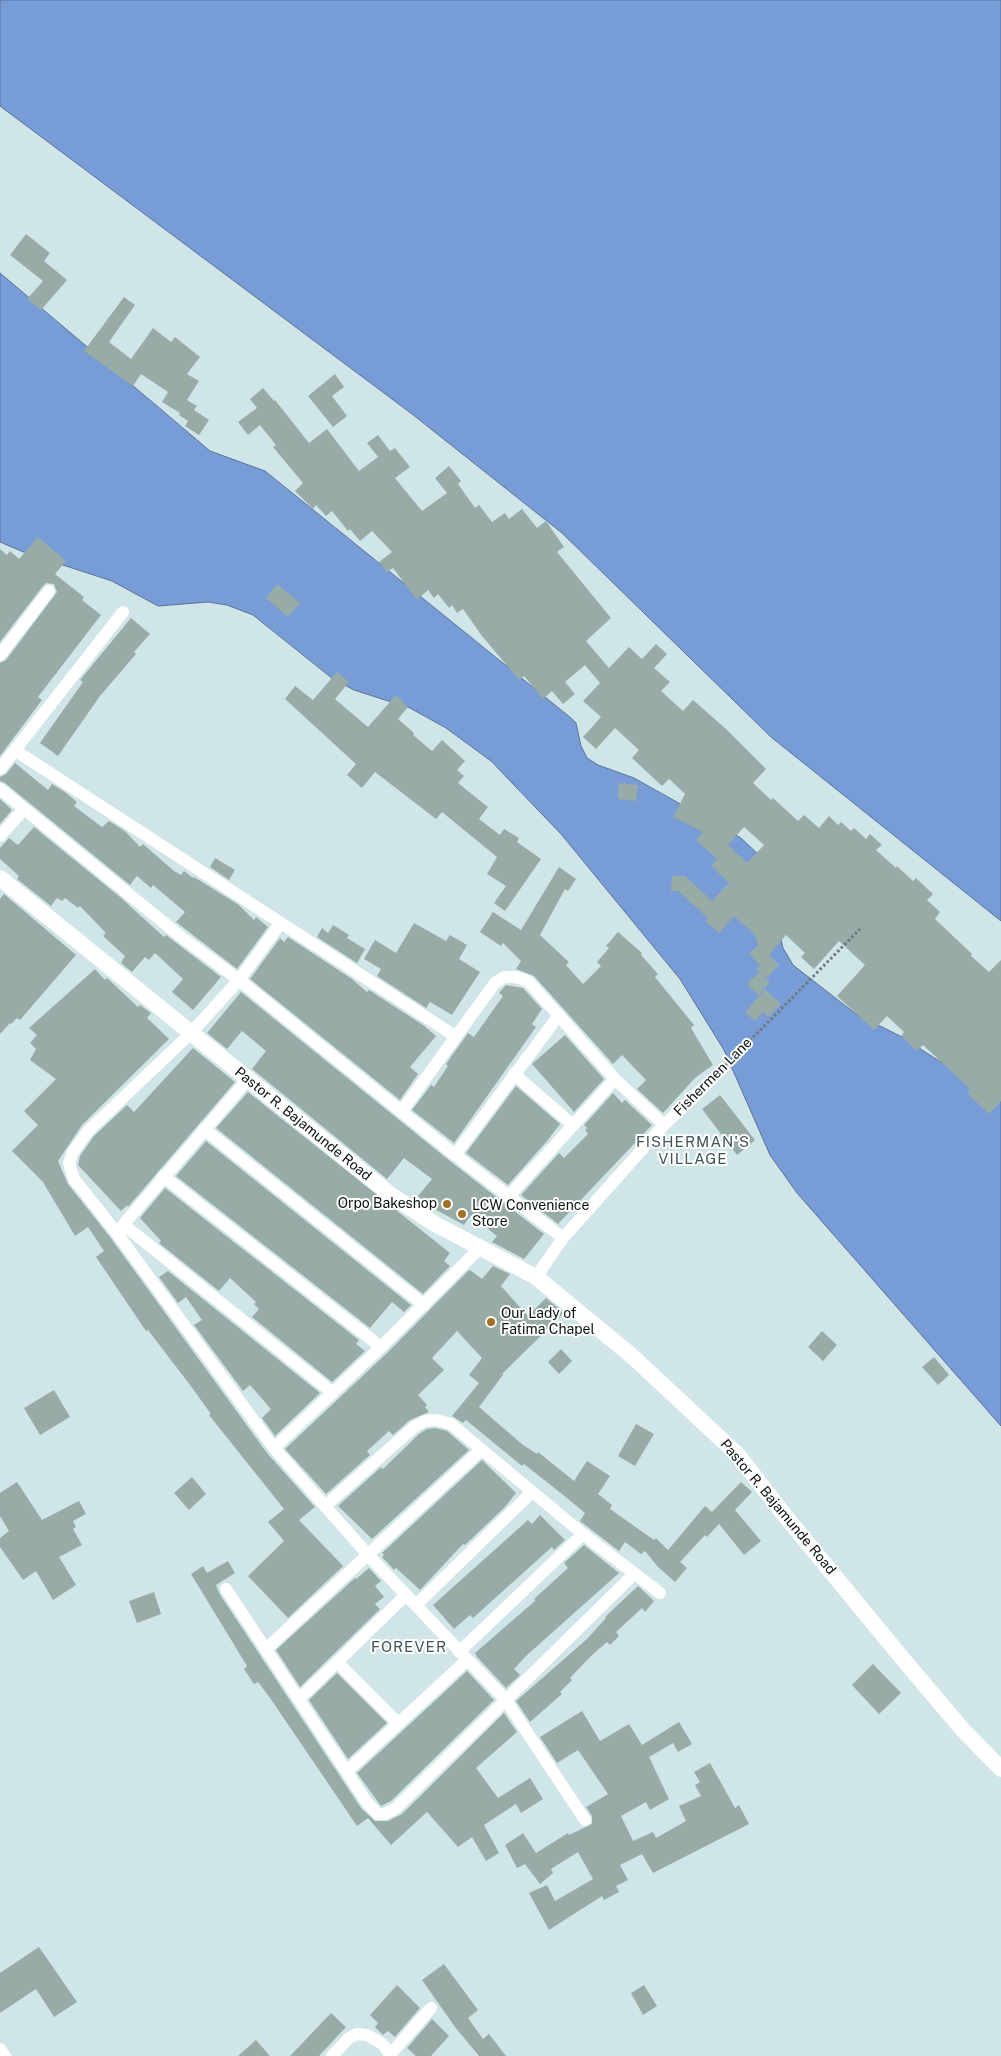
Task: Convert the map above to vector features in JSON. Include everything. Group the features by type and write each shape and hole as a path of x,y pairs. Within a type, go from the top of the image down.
{"street":[{"path":"0,655 49,591"},
{"path":"0,769 123,612"},
{"path":"16,751 455,1036"},
{"path":"0,789 180,936 239,980 401,1112 563,1238"},
{"path":"0,836 24,809"},
{"name":"Pastor R. Bajamunde Road","path":"0,878 190,1034 391,1195 435,1224 536,1277 632,1356 710,1426 737,1454 786,1518 902,1658 963,1730 1001,1769"},
{"path":"280,924 239,980 190,1034 88,1131 73,1152 69,1163 74,1179 120,1229 274,1448 369,1556 505,1699 585,1820"},
{"path":"401,1112 495,983 504,978 516,977 528,981 615,1079 664,1125"},
{"path":"456,1155 559,1015"},
{"path":"514,1074 573,1125"},
{"path":"120,1229 163,1176 248,1079"},
{"path":"508,1197 615,1079"},
{"name":"Fishermen Lane","path":"536,1277 563,1238 664,1125 702,1089"},
{"path":"204,1129 424,1305"},
{"path":"163,1176 381,1347"},
{"path":"120,1229 333,1393"},
{"path":"274,1448 381,1347 480,1248"},
{"path":"324,1506 414,1427 425,1421 436,1420 451,1424 582,1534 660,1593"},
{"path":"266,1649 369,1556 481,1450"},
{"path":"416,1606 531,1492"},
{"path":"347,1771 398,1724 582,1534"},
{"path":"226,1589 374,1810 385,1814 396,1808 634,1574"},
{"path":"300,1698 406,1595"},
{"path":"338,1663 398,1724"},
{"path":"332,2056 349,2038 357,2034 367,2035 382,2043 390,2055 431,2008"},
{"path":"0,2049 5,2056"}],"path":[{"name":"Fishermen Lane","path":"702,1089 860,929"}],"water":[{"path":"0,0 1001,0 1001,921 771,737 562,533 412,414 0,106"},
{"path":"0,273 210,451 265,471 571,718 576,723 581,746 587,758 598,765 634,778 741,838 763,859 783,948 793,965 856,1014 902,1037 1001,1101 1001,1426 797,1193 770,1155 724,1050 680,979 561,834 491,761 446,728 410,708 354,690 333,679 253,615 227,605 208,602 158,606 112,581 26,553 0,542"}],"building":[{"path":"26,234 50,253 44,261 67,280 41,310 27,299 43,281 10,255"},
{"path":"124,297 135,305 109,342 131,359 153,328 171,342 175,337 200,357 187,374 199,381 187,400 197,406 194,410 209,420 199,435 185,426 188,421 179,415 180,413 162,402 168,392 141,374 133,386 84,351"},
{"path":"335,374 344,387 332,396 347,416 333,427 308,396"},
{"path":"263,388 275,400 309,443 327,429 359,471 378,457 367,443 378,435 390,451 395,448 410,467 395,478 422,511 447,493 435,478 449,466 461,481 458,484 475,508 479,505 492,522 505,513 509,519 522,509 537,528 546,521 564,547 557,552 611,618 586,641 609,668 629,647 642,659 656,644 667,654 654,668 670,682 661,691 683,711 693,700 725,728 766,769 753,783 771,800 773,798 798,821 804,815 819,828 829,816 838,825 841,822 851,831 854,828 866,839 870,834 882,845 876,850 913,881 916,878 933,894 927,900 940,912 935,919 972,954 971,956 989,972 1001,960 1001,1101 989,1114 967,1093 970,1089 923,1045 917,1051 901,1036 904,1032 887,1016 874,1030 837,996 865,965 839,941 814,969 801,957 805,953 786,935 769,955 779,965 767,978 756,969 760,965 749,954 758,945 755,935 734,916 719,933 705,921 708,918 678,891 671,891 672,876 685,876 712,901 729,883 711,866 717,859 696,840 703,832 673,817 685,794 669,779 662,786 632,758 639,750 615,728 596,749 583,737 601,717 583,701 600,683 585,665 565,682 575,694 563,704 552,691 543,699 524,676 519,680 482,636 463,609 457,613 452,605 449,608 438,594 434,598 428,590 417,600 393,568 387,572 379,562 392,552 372,531 360,541 350,529 348,531 332,511 326,516 316,505 313,509 295,491 303,483 273,447 276,445 260,425 248,435 238,422 257,408 250,399","holes":["744,827 764,845 747,863 728,845"]},
{"path":"38,537 66,561 55,574 84,597 82,600 101,615 38,697 42,700 0,756 0,663 6,660 57,592 54,584 46,583 0,642 0,549 7,555 10,551 19,559"},
{"path":"277,584 300,603 288,617 266,598"},
{"path":"131,618 150,634 134,652 136,654 100,696 58,756 40,743 83,682 80,680"},
{"path":"337,672 349,682 335,699 368,727 396,695 408,707 398,719 414,733 413,735 432,751 442,740 465,761 457,770 464,776 458,783 488,807 479,819 500,835 504,829 519,838 517,842 541,859 505,911 494,903 506,886 487,874 497,857 442,812 436,819 375,772 362,788 347,775 356,764 285,699 295,686 313,700"},
{"path":"15,763 48,790 52,784 65,792 77,802 74,806 102,827 109,821 125,831 140,847 143,844 174,871 181,875 184,871 239,905 254,920 256,917 268,927 237,969 176,922 185,912 153,885 151,888 137,876 130,885 5,783 0,781 0,777 6,774"},
{"path":"619,783 638,785 636,801 618,799"},
{"path":"0,799 12,810 0,824"},
{"path":"34,827 120,897 164,937 166,935 221,977 193,1010 172,992 183,979 155,953 149,960 145,957 132,972 121,963 125,956 103,936 106,933 80,906 78,908 65,898 62,901 57,898 51,906 17,879 19,876 0,859 0,848 9,838 18,845"},
{"path":"215,858 235,870 229,880 210,867"},
{"path":"559,867 576,879 568,891 565,889 540,935 569,962 566,965 583,984 601,966 597,962 609,948 606,946 618,932 642,953 641,955 658,974 655,977 694,1025 691,1028 713,1065 695,1078 663,1113 637,1089 646,1080 622,1055 613,1064 534,976 516,969 521,961 503,943 501,946 480,932 493,912 521,930"},
{"path":"4,894 76,955 20,1020 17,1018 0,1034 0,899"},
{"path":"414,923 446,941 450,935 467,945 459,959 480,972 452,1015 430,1002 426,1008 377,976 381,969 364,959 375,940 396,953"},
{"path":"333,925 349,935 347,938 365,949 357,963 317,937 322,928 328,933"},
{"path":"288,937 352,979 367,992 369,990 423,1025 436,1036 410,1067 418,1074 400,1100 250,979 280,938 284,942"},
{"path":"95,969 105,980 107,978 138,1007 140,1005 151,1013 147,1018 169,1039 82,1125 58,1161 68,1184 110,1237 267,1453 315,1507 299,1520 343,1566 288,1618 248,1576 284,1541 268,1522 284,1509 209,1415 211,1414 148,1330 146,1331 96,1257 104,1251 88,1227 75,1236 43,1182 12,1151 38,1125 24,1111 56,1079 30,1060 36,1049 30,1043 37,1035 29,1028"},
{"path":"759,972 770,982 758,995 747,984"},
{"path":"506,985 523,988 542,1009 532,1024 536,1027 454,1143 412,1110 431,1085 434,1087 448,1066 446,1064 468,1033 474,1037 503,996 499,993"},
{"path":"765,989 781,1004 768,1017 763,1012 755,1021 745,1012"},
{"path":"241,992 450,1161 544,1234 524,1259 492,1242 497,1236 471,1215 464,1225 431,1207 418,1196 432,1179 404,1158 387,1179 252,1069 266,1051 242,1031 227,1049 207,1033"},
{"path":"565,1035 604,1079 574,1112 532,1064"},
{"path":"193,1048 235,1082 128,1207 127,1205 121,1211 78,1165 80,1156 94,1136 127,1105 134,1112"},
{"path":"516,1086 560,1124 508,1185 466,1153"},
{"path":"248,1092 450,1253 444,1261 450,1266 423,1294 216,1128"},
{"path":"613,1093 622,1103 625,1100 652,1125 558,1224 521,1195 559,1153 564,1158 588,1134 585,1130 587,1128 584,1125"},
{"path":"720,1095 755,1140 737,1155 702,1109"},
{"path":"206,1141 411,1305 404,1312 392,1302 370,1328 176,1176"},
{"path":"165,1188 359,1340 356,1344 365,1351 332,1382 252,1317 259,1309 254,1304 256,1302 230,1278 219,1291 159,1243 161,1241 140,1218"},
{"path":"493,1266 510,1274 501,1286 528,1316 546,1298 564,1313 502,1374 479,1407 523,1445 537,1454 538,1452 574,1481 587,1461 610,1476 598,1494 612,1505 610,1509 654,1540 656,1538 668,1550 705,1506 712,1512 741,1482 752,1492 735,1510 761,1541 744,1555 719,1524 707,1537 705,1535 680,1562 687,1568 675,1582 658,1567 645,1551 641,1554 625,1542 619,1551 580,1521 585,1513 562,1494 524,1464 522,1466 466,1420 463,1423 452,1416 479,1383 469,1375 482,1358 457,1331 432,1358 444,1370 418,1395 427,1405 425,1407 429,1412 410,1420 393,1435 389,1431 367,1451 370,1455 326,1494 285,1449 387,1353 468,1271 470,1270 482,1279"},
{"path":"168,1271 320,1393 275,1436 262,1418 271,1409 250,1385 243,1391 194,1325 202,1320 186,1297 178,1303 159,1277"},
{"path":"822,1331 837,1345 823,1361 808,1347"},
{"path":"561,1349 572,1361 559,1374 548,1362"},
{"path":"934,1357 949,1375 938,1385 922,1367"},
{"path":"54,1390 70,1417 40,1435 24,1408"},
{"path":"636,1424 654,1434 635,1466 618,1456"},
{"path":"435,1428 447,1431 469,1450 372,1539 338,1506 381,1467 383,1469 419,1434 427,1429"},
{"path":"482,1460 516,1493 504,1508 465,1545 463,1544 420,1590 396,1568 394,1570 382,1557 384,1555 382,1553"},
{"path":"192,1477 206,1494 189,1510 174,1493"},
{"path":"17,1482 42,1520 79,1501 86,1514 73,1521 76,1527 73,1529 82,1545 59,1557 76,1585 53,1600 36,1571 23,1580 0,1547 0,1538 9,1531 0,1516 0,1493"},
{"path":"540,1515 565,1540 554,1550 552,1547 473,1618 470,1615 454,1629 433,1605 528,1520 532,1524"},
{"path":"584,1545 619,1573 526,1656 514,1669 520,1675 506,1688 475,1653 536,1600 534,1599 568,1568 564,1563"},
{"path":"228,1561 235,1573 216,1585 219,1593 361,1808 375,1821 388,1821 402,1814 504,1713 517,1732 476,1768 498,1798 530,1778 543,1799 521,1813 516,1804 484,1825 499,1853 486,1861 472,1837 458,1847 427,1812 391,1845 368,1818 357,1826 268,1695 258,1682 254,1684 244,1669 247,1666 191,1574 203,1566 207,1573"},
{"path":"369,1568 381,1581 375,1586 384,1597 375,1604 380,1609 300,1687 276,1650 355,1578"},
{"path":"638,1586 654,1601 645,1612 642,1608 616,1632 619,1636 610,1645 607,1642 592,1655 570,1678 572,1680 560,1692 562,1694 530,1722 516,1701 587,1639 605,1617"},
{"path":"154,1592 161,1614 137,1623 129,1601"},
{"path":"873,1664 901,1693 879,1714 852,1685"},
{"path":"467,1671 494,1700 391,1801 381,1806 357,1773"},
{"path":"337,1673 387,1723 348,1759 309,1700"},
{"path":"582,1711 600,1741 629,1724 642,1745 679,1722 692,1744 678,1752 673,1743 649,1757 669,1799 650,1810 646,1802 621,1816 633,1841 653,1832 656,1838 686,1821 679,1806 701,1796 695,1785 700,1782 694,1772 710,1763 735,1808 739,1805 749,1824 653,1873 642,1854 620,1865 628,1880 616,1886 619,1892 604,1900 602,1896 549,1930 529,1893 547,1885 555,1901 593,1879 578,1852 551,1869 553,1873 540,1884 525,1864 517,1868 505,1845 523,1833 536,1853 568,1833 569,1835 592,1824 592,1816 586,1807 608,1794 578,1750 557,1763 540,1737"},
{"path":"39,1947 77,2002 54,2017 36,1989 0,2013 0,1973"},
{"path":"444,1964 478,2010 468,2018 483,2039 489,2034 506,2056 479,2056 455,2027 422,1980"},
{"path":"397,1985 420,2008 395,2037 388,2031 383,2035 375,2027 378,2023 370,2015"},
{"path":"644,1985 657,2006 643,2015 631,1993"},
{"path":"331,2013 346,2027 319,2056 290,2056"},
{"path":"432,2019 449,2036 431,2056 416,2056 407,2048"},
{"path":"256,2040 270,2056 238,2056"}],"place":[{"name":"Orpo Bakeshop","path":"447,1204"},
{"name":"LCW Convenience Store","path":"462,1214"},
{"name":"Our Lady of Fatima Chapel","path":"491,1322"}],"district":[{"name":"FISHERMAN'S VILLAGE","path":"693,1150"},
{"name":"FOREVER","path":"409,1647"}]}
